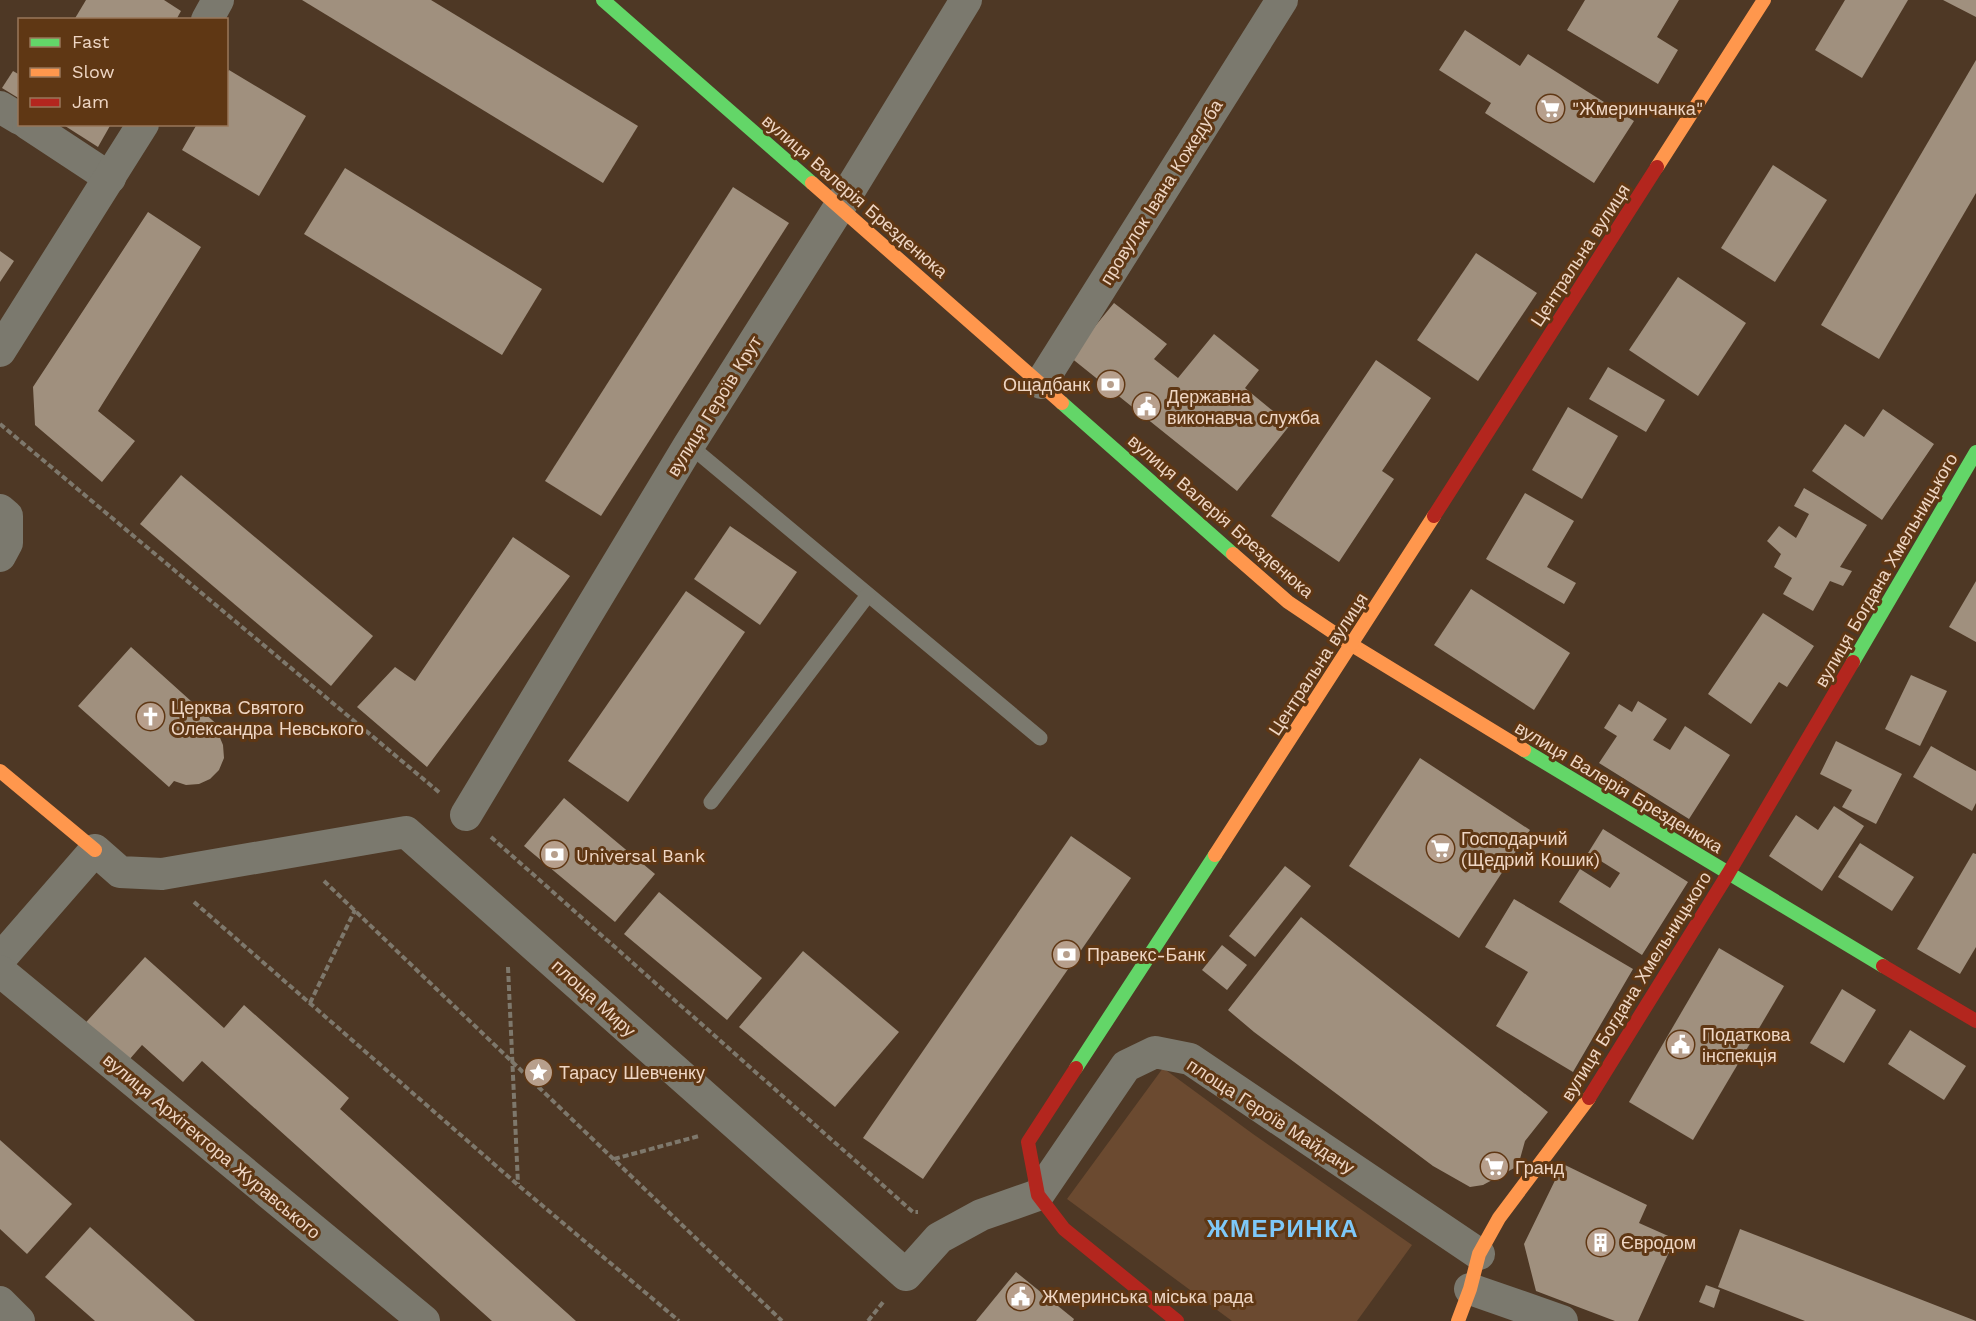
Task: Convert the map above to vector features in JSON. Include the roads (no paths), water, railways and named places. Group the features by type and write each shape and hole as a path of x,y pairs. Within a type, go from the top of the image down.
{"street":[{"path":"208,18 219,0"},
{"name":"вулиця Валерія Брезденюка","path":"603,0 1288,602 1352,645 1728,874 1976,1021"},
{"name":"вулиця Героїв Крут","path":"466,815 689,445 840,206 966,0"},
{"name":"провулок Івана Кожедуба","path":"1041,383 1282,0"},
{"name":"Центральна вулиця","path":"1177,1321 1064,1229 1038,1195 1028,1142 1352,645 1764,0"},
{"path":"0,107 18,118"},
{"path":"31,126 110,178"},
{"path":"0,351 142,126"},
{"name":"вулиця Богдана Хмельницького","path":"1458,1321 1470,1289 1479,1254 1499,1218 1583,1107 1728,874 1976,452"},
{"path":"0,510 7,516 7,543 0,556"},
{"path":"0,771 95,850 0,959"},
{"name":"площа Миру","path":"95,850 120,873 162,874 406,832 906,1275 939,1238 981,1215 1038,1195"},
{"name":"вулиця Архітектора Журавського","path":"0,971 424,1321"},
{"name":"площа Героїв Майдану","path":"1038,1195 1126,1066 1155,1052 1190,1059 1479,1254"},
{"path":"1470,1289 1562,1321"},
{"path":"0,1302 19,1321"}],"lane":[{"path":"689,445 1040,738"},
{"path":"711,802 868,595"}],"place":[{"name":"\"Жмеринчанка\"","path":"1551,108"},
{"name":"Ощадбанк","path":"1111,384"},
{"name":"Державна виконавча служба","path":"1146,406"},
{"name":"Церква Святого Олександра Невського","path":"150,717"},
{"name":"Господарчий (Щедрий Кошик)","path":"1440,848"},
{"name":"Universal Bank","path":"555,855"},
{"name":"Правекс-Банк","path":"1066,954"},
{"name":"Податкова інспекція","path":"1681,1044"},
{"name":"Тарасу Шевченку","path":"538,1072"},
{"name":"Гранд","path":"1494,1167"},
{"name":"Євродом","path":"1600,1242"},
{"name":"Жмеринська міська рада","path":"1021,1296"}],"district":[{"name":"ЖМЕРИНКА","path":"1283,1229"}]}
